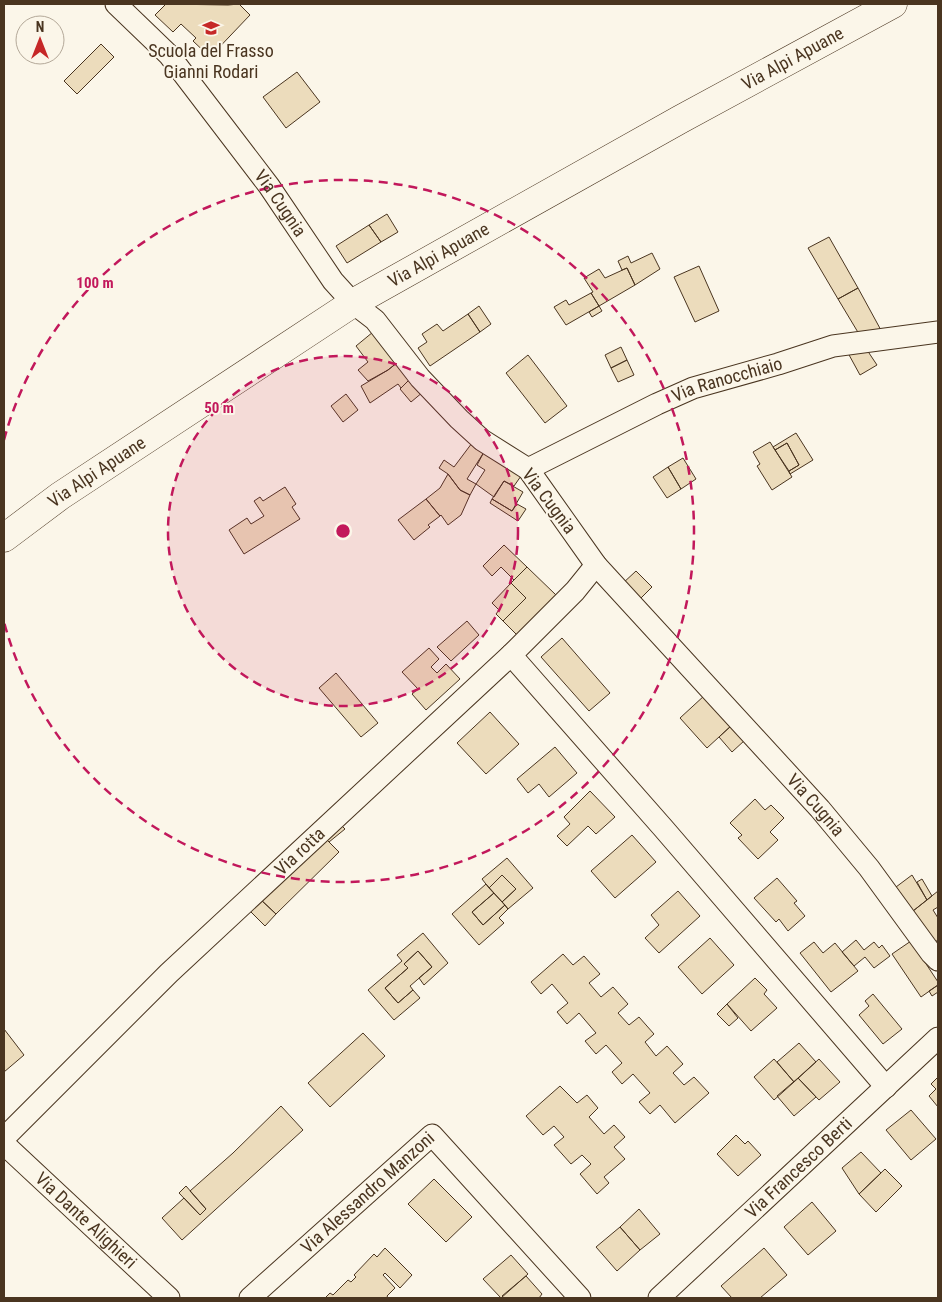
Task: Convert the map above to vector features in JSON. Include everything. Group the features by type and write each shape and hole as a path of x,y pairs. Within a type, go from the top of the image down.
{"main road":[{"name":"Via Alpi Apuane","path":"4,538 60,496 353,303 681,119 893,4"}],"street":[{"name":"Via Cugnia","path":"116,4 169,55 269,186 333,281 353,303 375,320 420,378 459,419 482,440 528,468 596,565 820,809 869,868 938,960"},
{"name":"Via Ranocchiaio","path":"528,468 693,388 833,346 938,332"},
{"name":"Via rotta","path":"4,1138 169,972 511,655 574,591 596,565"},
{"path":"511,655 658,822 886,1088"},
{"name":"Via Francesco Berti","path":"659,1298 938,1038"},
{"name":"Via Alessandro Manzoni","path":"250,1298 432,1135 580,1298"},
{"name":"Via Dante Alighieri","path":"4,1144 169,1298"}],"building":[{"name":"Scuola del Frasso Gianni Rodari","path":"166,4 239,4 250,15 210,57 193,41 196,38 181,24 173,32 155,15"},
{"path":"101,44 114,57 77,94 64,81"},
{"path":"297,72 320,102 286,128 263,97"},
{"path":"387,214 398,232 381,242 369,225"},
{"path":"369,225 381,242 347,263 336,246"},
{"path":"829,237 858,288 838,299 808,248"},
{"path":"652,253 660,269 635,285 627,268 622,270 618,261 628,256 631,263"},
{"path":"699,266 719,311 695,322 674,277"},
{"path":"627,268 635,285 599,306 584,278 599,269 605,278"},
{"path":"858,288 882,332 859,334 838,299"},
{"path":"591,293 599,306 566,325 554,307 566,300 569,305"},
{"path":"479,306 491,324 480,332 468,314"},
{"path":"599,306 602,311 592,317 589,312"},
{"path":"468,314 480,332 430,366 418,348 427,342 422,334 437,324 443,331"},
{"path":"373,332 398,362 368,381 358,370 368,362 356,346"},
{"path":"621,347 627,360 611,368 605,355"},
{"path":"865,347 877,365 860,375 848,353"},
{"path":"528,355 567,406 545,423 506,373"},
{"path":"627,360 634,375 618,382 611,368"},
{"path":"398,362 411,378 401,388 398,384 370,403 361,386"},
{"path":"411,378 423,392 411,402 400,389"},
{"path":"346,394 358,410 343,422 331,406"},
{"path":"796,433 813,460 790,474 789,471 799,465 787,443 775,450 773,447"},
{"path":"770,442 792,477 772,490 757,466 760,464 753,452"},
{"path":"472,443 484,452 467,479 476,484 470,495 460,490 448,474 439,468 444,460 454,467"},
{"path":"787,443 799,465 789,471 775,450"},
{"path":"484,452 521,476 514,486 504,481 494,497 476,484 485,470 477,465"},
{"path":"683,458 696,479 681,489 668,467"},
{"path":"668,467 681,489 667,498 653,477"},
{"path":"448,474 460,490 470,495 461,515 448,525 426,499 440,488"},
{"path":"504,481 523,492 512,511 492,499"},
{"path":"285,487 296,504 292,507 300,519 244,554 229,530 247,518 251,524 264,516 254,501 260,497 263,501"},
{"path":"426,499 440,516 428,525 430,527 414,540 398,520"},
{"path":"492,499 512,511 517,504 526,509 518,521 490,503"},
{"path":"504,545 527,567 514,580 501,567 492,576 483,566"},
{"path":"527,567 556,595 517,635 503,621 526,598 511,583"},
{"path":"636,571 652,587 638,601 622,584"},
{"path":"511,583 526,598 503,621 496,614 499,610 492,603"},
{"path":"467,621 479,635 451,661 437,647"},
{"path":"562,638 610,693 589,711 541,657"},
{"path":"429,648 439,659 431,667 437,673 446,664 460,679 426,710 412,694 418,689 402,672"},
{"path":"336,673 378,723 361,737 319,688"},
{"path":"705,695 732,725 707,748 680,718"},
{"path":"490,712 519,744 486,774 457,743"},
{"path":"732,725 745,740 732,752 719,737"},
{"path":"555,747 577,773 549,797 539,784 528,793 517,779"},
{"path":"590,791 615,817 596,834 588,826 567,846 557,836 570,824 564,817"},
{"path":"755,799 765,810 771,805 784,818 770,832 778,840 758,859 738,838 742,835 730,823"},
{"path":"338,822 345,829 329,842 322,835"},
{"path":"322,835 339,852 276,914 259,898"},
{"path":"632,835 656,862 615,898 591,871"},
{"path":"507,858 533,888 508,909 502,902 516,889 502,875 489,888 482,879"},
{"path":"502,875 516,889 502,902 489,888"},
{"path":"912,875 927,900 913,911 896,887"},
{"path":"777,878 797,901 794,903 805,916 788,931 779,919 776,922 754,898"},
{"path":"922,879 932,896 927,900 917,882"},
{"path":"486,884 494,893 472,912 483,925 505,905 508,909 499,918 504,923 479,945 452,914"},
{"path":"678,891 700,916 659,953 645,938 659,925 651,915"},
{"path":"938,891 938,907 933,910 938,918 938,940 935,942 913,911"},
{"path":"494,893 505,905 483,925 472,912"},
{"path":"259,898 276,914 265,926 248,909"},
{"path":"423,933 448,963 424,985 419,978 432,967 418,951 404,964 408,968 385,988 398,1003 413,990 420,998 394,1020 368,990 402,961 397,955"},
{"path":"710,938 734,965 702,994 678,967"},
{"path":"856,940 864,950 874,942 879,948 882,945 890,956 874,968 865,957 854,966 842,952"},
{"path":"911,941 938,982 938,985 921,997 892,954"},
{"path":"814,942 823,953 835,943 858,971 831,992 800,953"},
{"path":"418,951 432,967 410,986 413,990 398,1003 385,988 408,968 404,964"},
{"path":"563,954 573,965 584,956 600,974 589,983 601,997 613,987 628,1004 618,1013 629,1025 639,1017 654,1034 645,1042 656,1056 667,1046 683,1064 673,1073 684,1085 694,1077 709,1093 675,1123 660,1105 650,1114 639,1102 650,1093 633,1074 622,1084 612,1072 622,1063 606,1045 596,1054 585,1041 596,1033 579,1013 567,1024 557,1012 568,1003 552,984 541,994 531,982"},
{"path":"755,978 767,990 764,994 777,1008 751,1031 727,1004"},
{"path":"938,985 938,992 932,996 929,991"},
{"path":"873,994 902,1029 883,1044 859,1015 869,1006 865,1001"},
{"path":"727,1004 738,1018 729,1026 717,1014"},
{"path":"4,1029 24,1055 4,1072"},
{"path":"363,1033 385,1056 330,1107 308,1083"},
{"path":"799,1043 816,1062 794,1082 777,1062"},
{"path":"774,1059 794,1082 774,1100 754,1077"},
{"path":"819,1059 840,1082 819,1100 798,1078"},
{"path":"938,1077 938,1107 929,1096 936,1089 931,1084"},
{"path":"798,1078 816,1097 794,1116 777,1096"},
{"path":"560,1086 577,1103 587,1095 598,1108 589,1117 604,1134 614,1125 625,1137 614,1147 625,1159 604,1177 609,1183 597,1194 580,1174 591,1164 582,1155 571,1164 554,1145 564,1137 554,1126 543,1135 526,1116"},
{"path":"281,1106 303,1130 182,1240 162,1218 184,1198 200,1215 206,1209 190,1191 233,1153"},
{"path":"911,1110 936,1139 911,1160 886,1130"},
{"path":"736,1135 745,1144 748,1141 761,1155 738,1176 717,1154"},
{"path":"861,1152 881,1173 859,1194 842,1168"},
{"path":"885,1169 902,1186 876,1212 859,1194"},
{"path":"434,1179 472,1217 446,1242 408,1204"},
{"path":"186,1186 206,1209 200,1215 179,1193"},
{"path":"812,1202 836,1231 808,1255 784,1227"},
{"path":"639,1209 660,1234 640,1250 620,1227"},
{"path":"620,1227 640,1250 617,1271 596,1247"},
{"path":"385,1248 412,1275 400,1288 385,1273 383,1275 395,1288 387,1296 388,1298 325,1298 330,1293 333,1295 348,1280 351,1282 356,1277 354,1275 374,1254 377,1257"},
{"path":"764,1248 787,1275 760,1298 732,1298 721,1286"},
{"path":"511,1255 528,1274 501,1298 483,1279"},
{"path":"526,1276 542,1294 539,1298 504,1298 502,1296"}],"place":[{"name":"Scuola del Frasso Gianni Rodari","path":"211,28"}]}
